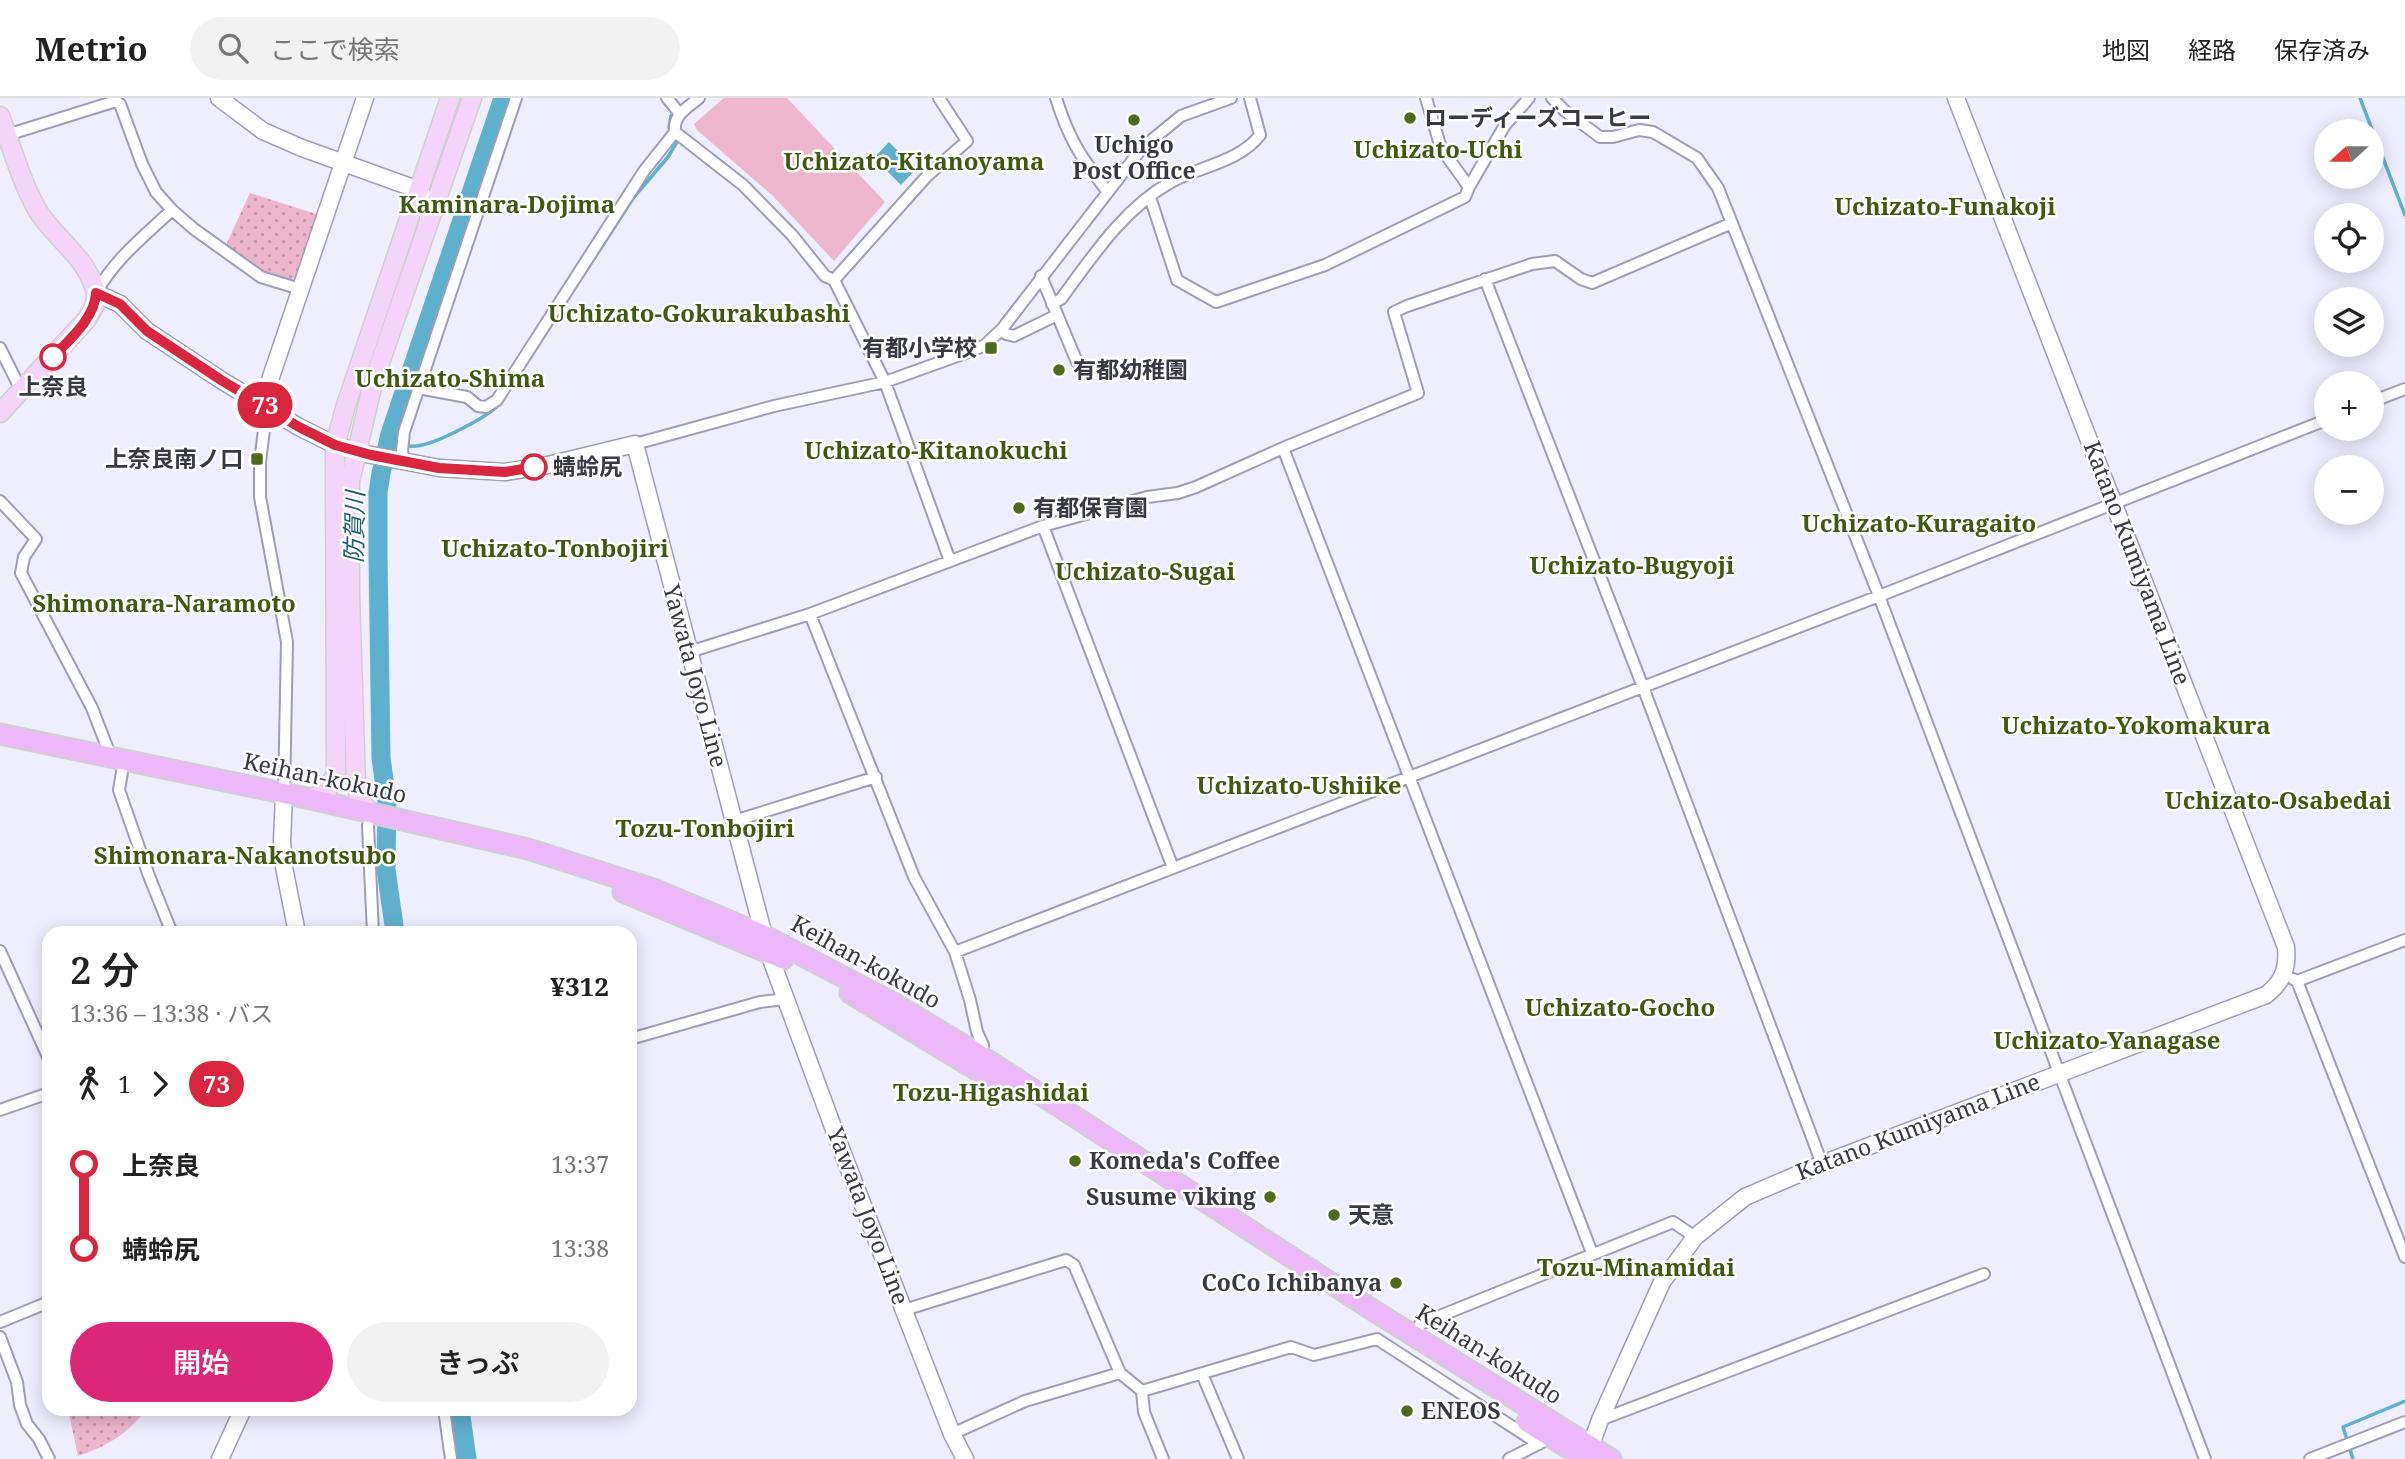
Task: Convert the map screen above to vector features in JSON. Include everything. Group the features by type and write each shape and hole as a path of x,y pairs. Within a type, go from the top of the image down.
{"highway":[{"name":"Keihan-kokudo","path":"0,734 116,764 397,824 458,844 601,883 766,943 895,1004 978,1054 1416,1337 1587,1454"},
{"name":"Keihan-kokudo","path":"0,746 116,764"},
{"name":"Keihan-kokudo","path":"284,800 310,799 371,819"},
{"name":"Keihan-kokudo","path":"766,943 971,1066 1276,1258 1545,1441 1611,1459"}],"main road":[{"path":"219,98 263,131 302,149 419,190 428,204 428,226"},
{"path":"267,406 269,383 365,98"},
{"path":"310,799 328,789 336,773 335,445 346,405 450,98"},
{"path":"371,819 360,799 356,784 350,594 351,481 363,454 373,383 472,98"},
{"name":"Katano Kumiyama Line","path":"1587,1454 1662,1282 1695,1237 1745,1197 1822,1164 2266,995 2290,978 2286,947 1956,98"},
{"path":"0,116 26,187 39,212 85,268 96,293 96,305 87,319 0,412"},
{"path":"96,293 120,304 147,331 221,380 299,427 335,445 363,454 439,468 505,472 548,465 635,444"},
{"name":"Yawata Joyo Line","path":"635,444 766,943 904,1310 952,1434 965,1459"},
{"path":"284,800 284,867 296,926"},
{"path":"220,1459 240,1416"}],"street":[{"path":"404,462 401,451 404,432 516,98"},
{"path":"667,98 680,113"},
{"path":"699,98 680,113 674,124 675,132 743,185 792,235 825,276 834,280 886,382 950,561"},
{"path":"834,280 927,176 967,141 939,98"},
{"path":"1056,98 1065,128 1077,152 1107,191"},
{"path":"635,444 774,406 886,382 985,345 1002,329 1142,148 1181,116 1231,98"},
{"path":"1002,329 1006,334 1014,336 1054,310 1108,237 1150,197 1170,183 1245,151 1255,142 1260,135 1250,98"},
{"path":"1426,98 1441,148 1469,187"},
{"path":"1150,197 1177,279 1216,302 1325,265 1465,197 1504,125 1529,98"},
{"path":"1552,98 1600,137 1613,137 1639,130 1653,132 1697,158 1718,188 1879,596 2205,1459"},
{"path":"7,135 117,101 156,192 172,210 261,277 300,289"},
{"path":"418,388 467,397 478,406 486,407 497,400 644,171 675,132"},
{"path":"96,293 105,277 130,248 172,210"},
{"path":"689,652 810,614 1043,526 1147,496 1178,494 1418,393 1394,312 1532,264 1555,261 1581,279 1592,283 1732,223"},
{"path":"1041,276 1077,362"},
{"path":"1485,279 1643,687 1822,1164"},
{"path":"0,348 21,390"},
{"path":"2384,397 2405,389"},
{"path":"267,406 260,462 260,497 287,642 284,800"},
{"path":"955,952 1410,778 2314,425"},
{"path":"1283,448 1592,1253"},
{"path":"0,501 36,539 24,557 21,573 92,708 116,764 119,790 169,926"},
{"path":"1043,526 1113,715 1174,868"},
{"path":"810,614 914,877 955,952 983,1045 978,1054"},
{"path":"734,821 876,777"},
{"path":"371,819 373,926"},
{"path":"2405,940 2290,978 2405,1257"},
{"path":"0,951 42,1044"},
{"path":"637,1037 760,1002 785,999"},
{"path":"0,1110 42,1095"},
{"path":"1416,1337 1420,1324 1673,1222 1695,1237"},
{"path":"904,1310 1066,1260 1074,1265 1121,1373 1142,1391 1143,1412 1163,1459"},
{"path":"1600,1420 1984,1273"},
{"path":"0,1322 42,1305"},
{"path":"0,1336 27,1424 39,1439 49,1459"},
{"path":"1142,1391 1291,1347 1314,1355 1377,1339 1545,1441 1516,1458"},
{"path":"952,1434 1025,1401 1121,1373"},
{"path":"1202,1374 1238,1459"},
{"path":"445,1416 451,1459"},
{"path":"2310,1459 2405,1422"}],"shaded area":[{"path":"724,98 787,98 885,202 834,261 773,196 697,130 694,124"},
{"path":"250,193 319,215 296,278 277,279 258,272 225,247"},
{"path":"69,1416 140,1416 116,1438 78,1456"}],"water":[{"path":"889,142 916,169 901,185 874,158"}],"waterway":[{"name":"防賀川","path":"394,926 386,869 387,801 381,758 378,493 390,434 503,98"},
{"path":"2360,98 2405,215"},
{"path":"672,131 669,127 674,113"},
{"path":"582,277 634,197 668,157 678,140 676,137"},
{"path":"389,442 409,446 430,443 476,421 500,403"},
{"path":"2353,1459 2343,1427 2405,1401"},
{"name":"防賀川","path":"461,1416 467,1459"}],"bus line":[{"name":"73","path":"53,357 87,319 96,305 96,293 120,304 147,331 221,380 299,427 335,445 356,452 439,468 505,472 534,467"}],"place":[{"name":"ローディーズコーヒー","path":"1410,118"},
{"name":"Uchigo Post Office","path":"1134,120"},
{"name":"有都小学校","path":"991,348"},
{"name":"上奈良","path":"53,357"},
{"name":"有都幼稚園","path":"1059,370"},
{"name":"上奈良南ノ口","path":"257,459"},
{"name":"蜻蛉尻","path":"534,467"},
{"name":"有都保育園","path":"1019,508"},
{"name":"Komeda's Coffee","path":"1075,1161"},
{"name":"Susume viking","path":"1270,1197"},
{"name":"天意","path":"1334,1215"},
{"name":"CoCo Ichibanya","path":"1396,1283"},
{"name":"ENEOS","path":"1407,1411"}],"district":[{"name":"Uchizato-Uchi","path":"1438,150"},
{"name":"Uchizato-Kitanoyama","path":"914,162"},
{"name":"Kaminara-Dojima","path":"507,205"},
{"name":"Uchizato-Funakoji","path":"1945,207"},
{"name":"Uchizato-Gokurakubashi","path":"699,314"},
{"name":"Uchizato-Shima","path":"450,379"},
{"name":"Uchizato-Kitanokuchi","path":"936,451"},
{"name":"Uchizato-Kuragaito","path":"1919,524"},
{"name":"Uchizato-Tonbojiri","path":"555,549"},
{"name":"Uchizato-Bugyoji","path":"1632,566"},
{"name":"Uchizato-Sugai","path":"1145,572"},
{"name":"Shimonara-Naramoto","path":"164,604"},
{"name":"Uchizato-Yokomakura","path":"2136,726"},
{"name":"Uchizato-Ushiike","path":"1299,786"},
{"name":"Uchizato-Osabedai","path":"2278,801"},
{"name":"Tozu-Tonbojiri","path":"705,829"},
{"name":"Shimonara-Nakanotsubo","path":"245,856"},
{"name":"Uchizato-Gocho","path":"1620,1008"},
{"name":"Uchizato-Yanagase","path":"2107,1041"},
{"name":"Tozu-Higashidai","path":"991,1093"},
{"name":"Tozu-Minamidai","path":"1636,1268"}]}
